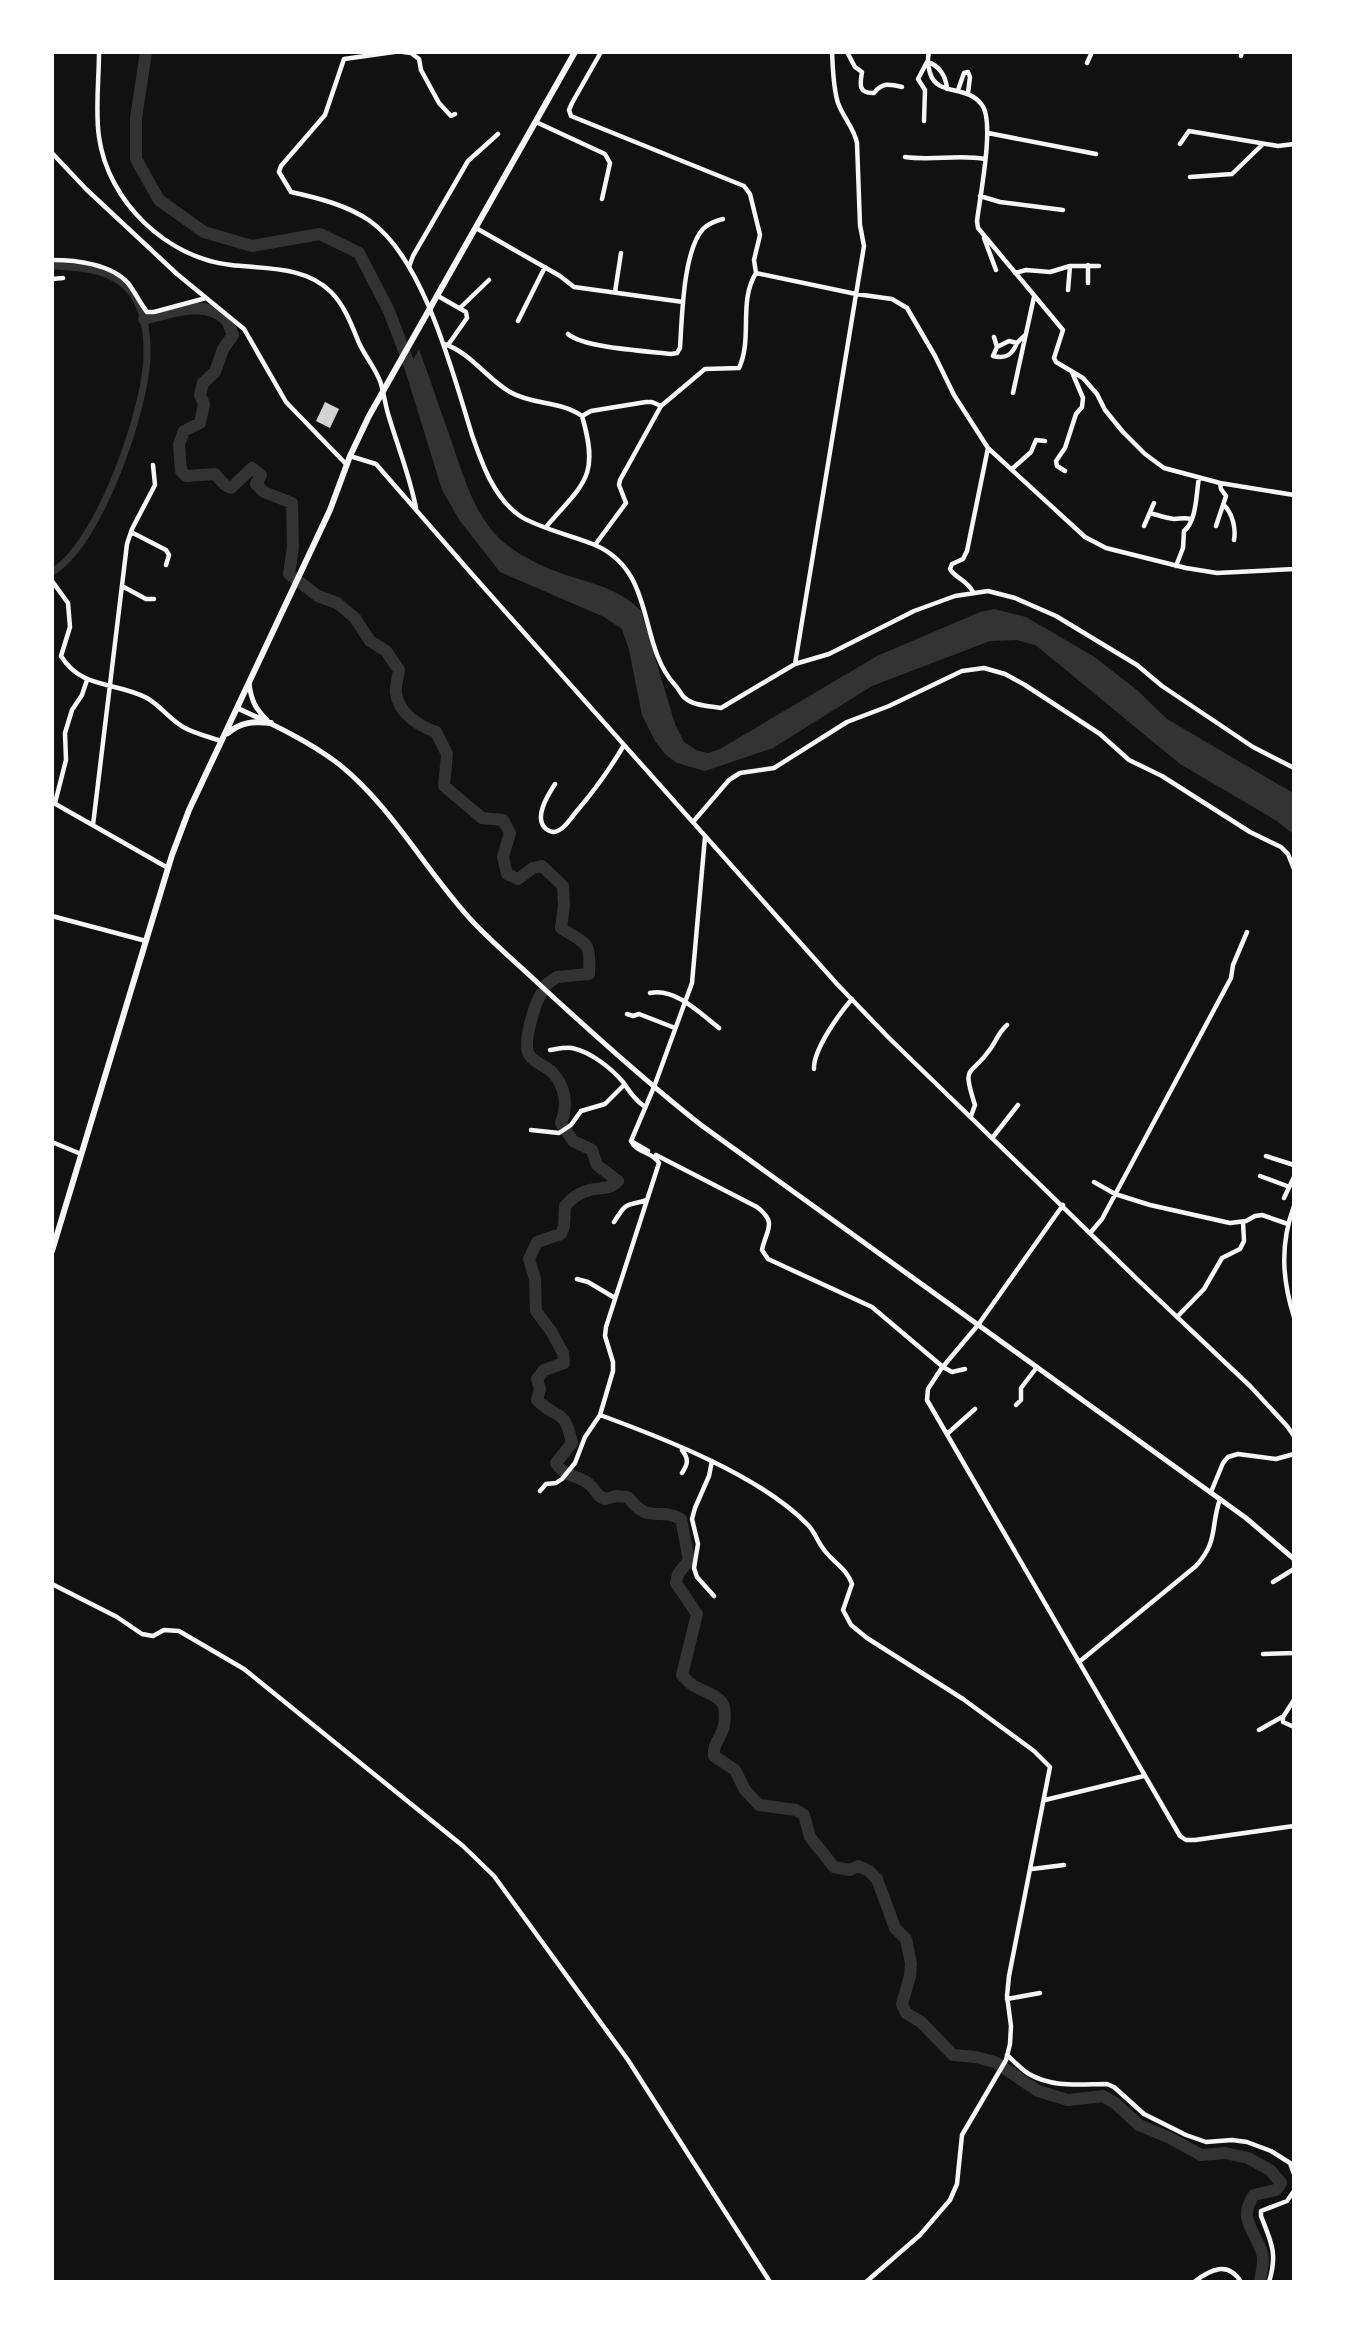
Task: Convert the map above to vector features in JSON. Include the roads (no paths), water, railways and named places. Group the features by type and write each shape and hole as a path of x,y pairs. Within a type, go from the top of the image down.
{"main road":[{"path":"52,1251 168,868 189,810 330,510 350,456 369,416 575,52"},
{"path":"221,741 230,730 243,723 271,723"}],"street":[{"path":"99,52 99,140 120,192 144,223 170,244 207,260 228,265 293,271 314,279 331,292 342,306 379,380 417,511"},
{"path":"394,52 344,59 325,115 281,166 279,172 291,192 328,201 371,222 393,243 431,309 486,472 503,501 522,517 606,550 623,563 641,600 665,675 685,698 695,703 721,708 795,664 829,653 938,601 988,591 1036,606 1056,616 1137,665 1161,686 1253,747 1293,768"},
{"path":"403,52 411,53 419,59 421,70 439,103 451,116 455,114"},
{"path":"595,545 623,508 626,499 619,485 620,480 661,406 705,369 739,368 744,354 747,295 756,273 754,260 760,235 750,194 744,186 571,116 569,110 572,103 601,52"},
{"path":"795,664 864,246 860,225 856,136 839,105 834,89 832,52"},
{"path":"847,52 855,67 862,72 862,91 874,93 879,86 888,84 902,86"},
{"path":"924,121 925,90 918,79 929,52"},
{"path":"1087,64 1092,52"},
{"path":"927,62 932,79 939,88 968,93 982,104 988,118 988,133 978,228 1063,330 1054,358 1056,362 1083,378 1097,394 1105,410 1145,454 1164,468 1220,484 1293,495"},
{"path":"927,62 942,72 947,81 947,89"},
{"path":"958,90 964,73 968,72 968,93"},
{"path":"536,122 609,158 602,199"},
{"path":"1180,144 1189,131 1278,146 1293,144"},
{"path":"988,133 1096,154"},
{"path":"409,268 412,256 468,161 498,134"},
{"path":"1190,177 1232,174 1263,144"},
{"path":"52,153 141,241 244,329 286,402 347,465"},
{"path":"905,157 934,159 970,156 985,159"},
{"path":"980,196 1000,202 1063,210"},
{"path":"568,334 575,340 605,346 677,353 680,348 683,302 691,251 702,230 714,221 723,219"},
{"path":"476,228 545,267 574,287 683,302"},
{"path":"984,237 996,270"},
{"path":"615,292 621,253"},
{"path":"52,260 84,262 114,274 128,283 147,312 207,298"},
{"path":"1088,265 1088,284"},
{"path":"1015,273 1050,272 1070,266 1099,266"},
{"path":"1068,290 1070,266"},
{"path":"518,321 545,267"},
{"path":"756,273 892,299 907,308 936,356 954,395 988,448 1085,537 1106,548 1176,566 1217,573 1293,569"},
{"path":"52,279 63,278"},
{"path":"460,308 489,280"},
{"path":"438,296 466,312 467,318 445,344"},
{"path":"1013,393 1034,297"},
{"path":"1017,342 1009,341 997,346 993,356 1003,358 1009,355 1017,342 1025,336"},
{"path":"993,337 997,346"},
{"path":"445,344 461,352 511,393 572,409 582,416 590,445 590,467 566,507 546,527"},
{"path":"1065,471 1057,466 1056,461 1065,448 1076,414 1082,407 1083,398 1072,372"},
{"path":"582,416 591,411 635,406 646,402 661,406"},
{"path":"1012,468 1031,452 1036,440 1045,441"},
{"path":"974,592 964,579 950,569 952,564 963,559 967,551 988,448"},
{"path":"350,456 376,464 852,999 1250,1386 1293,1436"},
{"path":"93,825 122,586 131,532 155,485 152,465"},
{"path":"1176,566 1183,548 1184,531 1189,528 1199,478"},
{"path":"1216,526 1226,496 1220,484"},
{"path":"1144,526 1154,503"},
{"path":"1224,505 1231,512 1234,540"},
{"path":"1150,513 1168,518 1191,519"},
{"path":"131,532 166,550 169,555 166,565"},
{"path":"53,583 68,603 70,627 61,656 75,673 87,680 149,699 184,728 221,741"},
{"path":"122,586 146,599 154,599"},
{"path":"693,822 729,780 740,773 774,768 847,722 890,706 962,671 984,667 1025,685 1100,734 1129,760 1162,776 1250,832 1281,847 1288,854 1293,869"},
{"path":"87,680 82,695 72,710 65,733 66,760 54,802 168,868"},
{"path":"249,683 251,699 259,713 271,723"},
{"path":"237,708 271,723 324,753 341,766 389,817 474,924 654,1087 701,1125 1211,1492 1293,1559"},
{"path":"555,784 540,820 548,830 556,832 564,828 594,790 624,744"},
{"path":"540,1491 546,1484 562,1479 575,1463 585,1437 600,1415 613,1371 605,1336 659,1163 656,1157 634,1147 631,1141 692,983 705,836"},
{"path":"52,916 146,941"},
{"path":"1091,1232 1102,1219 1231,978 1233,965 1247,932"},
{"path":"650,993 659,991 686,1002 719,1028"},
{"path":"814,1069 813,1060 840,1013 852,999"},
{"path":"627,1014 639,1014 675,1028"},
{"path":"971,1116 975,1105 968,1086 972,1066 984,1057 998,1033 1007,1025"},
{"path":"550,1050 571,1048 601,1062 645,1107"},
{"path":"531,1130 554,1134 562,1131 571,1125 581,1111 605,1104 624,1085"},
{"path":"993,1138 1018,1105"},
{"path":"631,1141 758,1208 770,1220 764,1255 872,1307 943,1367 952,1372 965,1369"},
{"path":"52,1142 82,1154"},
{"path":"1266,1156 1293,1165"},
{"path":"1259,1176 1287,1186"},
{"path":"1284,1198 1293,1177"},
{"path":"1094,1182 1115,1194 1150,1205 1230,1223 1243,1222 1262,1215 1288,1224"},
{"path":"614,1222 624,1206 648,1200"},
{"path":"1063,1205 978,1325 943,1367 928,1389 927,1400 1180,1836 1186,1839 1293,1826"},
{"path":"1293,1206 1283,1263 1287,1297 1293,1317"},
{"path":"1177,1317 1203,1289 1222,1258 1240,1249 1244,1241 1243,1222"},
{"path":"577,1279 588,1282 615,1298"},
{"path":"1016,1405 1021,1400 1021,1388 1038,1367"},
{"path":"947,1434 975,1409"},
{"path":"600,1415 712,1461 760,1488 808,1525 824,1550 849,1574 852,1584 843,1610 851,1625 963,1699 1044,1759 1050,1767 1009,1976 1007,1999 1011,2026 1007,2057 962,2135 957,2184 950,2200 911,2244 866,2281"},
{"path":"682,1449 688,1458 682,1473"},
{"path":"1211,1492 1223,1462 1228,1457 1238,1454 1276,1459 1293,1454"},
{"path":"712,1461 692,1520 698,1544 694,1568 697,1577 714,1596"},
{"path":"1079,1662 1205,1556 1214,1535 1220,1499"},
{"path":"1273,1582 1293,1570"},
{"path":"52,1584 117,1617 142,1634 153,1636 164,1630 179,1631 244,1670 481,1863 494,1876 628,2060 770,2281"},
{"path":"1263,1654 1293,1653"},
{"path":"1293,1700 1283,1717 1283,1723 1293,1727"},
{"path":"1259,1730 1283,1717"},
{"path":"1045,1800 1144,1776"},
{"path":"1032,1869 1063,1866"},
{"path":"1007,1999 1040,1993"},
{"path":"1007,2057 1027,2073 1042,2080 1064,2085 1107,2084 1114,2087 1144,2114 1199,2140 1232,2140 1271,2151 1290,2163 1293,2174"},
{"path":"1269,2281 1274,2265 1273,2246 1261,2211 1287,2201 1293,2191"},
{"path":"1194,2281 1217,2269 1227,2268 1236,2273 1241,2281"}],"waterway":[{"path":"146,52 136,118 136,159 159,200 204,232 252,246 320,234 359,253 389,311 415,380"},
{"path":"52,266 97,271 126,287 134,296 143,316 147,352 139,405 118,472 87,534 70,557 52,572"},
{"path":"144,319 198,308 218,313 227,321 233,335 223,349 215,372 203,383 200,395 204,404 200,423 184,431 179,444 181,471 186,476 215,474 231,488 252,468 261,475 256,484 264,492 292,503 293,547 289,574 318,596 337,603 355,618 370,641 386,651 399,670 396,691 401,707 416,722 436,732 447,754 444,786 482,818 503,820 510,833 503,857 507,874 518,879 533,868 542,866 563,886 561,928 585,944 589,954 589,974 557,977 547,984"},
{"path":"541,994 530,1025 527,1044 530,1056 557,1078 565,1103 561,1123 573,1141 592,1150 597,1165 618,1181 609,1187 583,1192 570,1200 565,1206 561,1234 537,1242 529,1259 535,1279 536,1311 563,1353 564,1363 544,1370 537,1379 540,1389 537,1400 559,1415 569,1431 572,1443 556,1463 563,1471 585,1481 602,1498 628,1497 642,1511 681,1519 689,1560 678,1574 676,1583 697,1614 682,1675 692,1685 718,1699 724,1708 724,1725 714,1756 735,1770 745,1790 759,1805 796,1810 804,1815 810,1837 834,1867 850,1870 858,1866 877,1879 895,1928 906,1939 911,1963 902,2004 906,2013 921,2022 953,2055 995,2062 1038,2091 1068,2100 1103,2096 1139,2125 1201,2155 1225,2153 1248,2158 1270,2170 1281,2183 1276,2190 1254,2195 1247,2211 1249,2224 1263,2256 1260,2282"}]}
